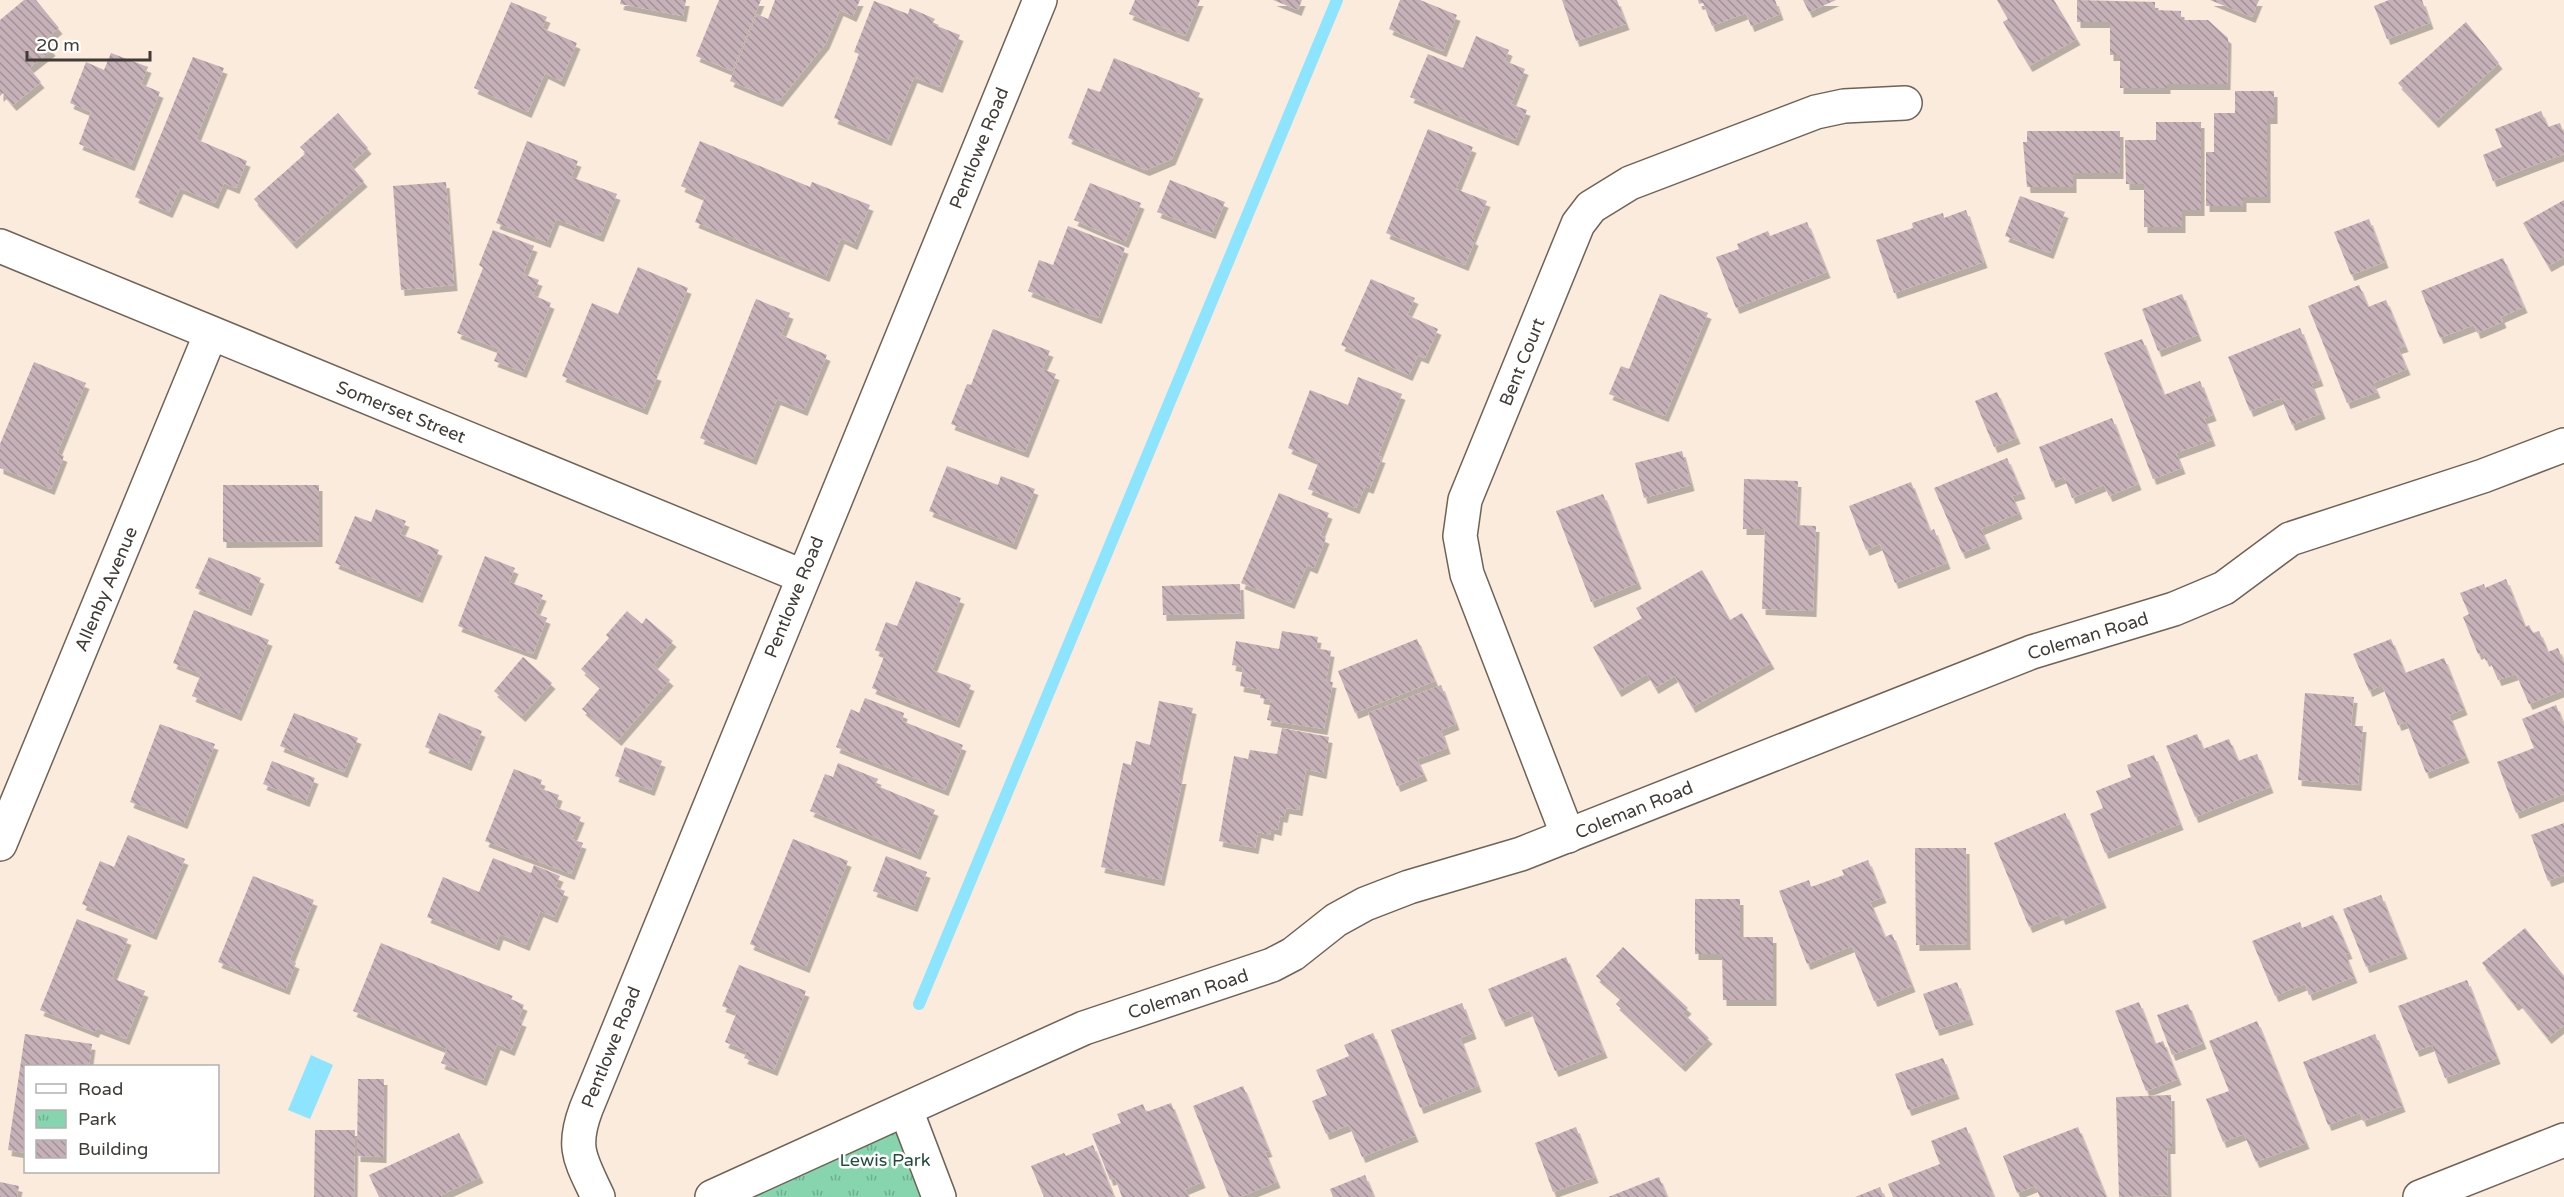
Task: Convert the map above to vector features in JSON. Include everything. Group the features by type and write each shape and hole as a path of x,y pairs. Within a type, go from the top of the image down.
{"street":[{"name":"Pentlowe Road","path":"598,1197 580,1160 577,1143 580,1124 802,576 1040,0"},
{"name":"Bent Court","path":"1568,836 1467,574 1460,536 1465,500 1578,224 1591,207 1630,183 1816,112 1844,106 1905,103"},
{"name":"Somerset Street","path":"0,246 802,576"},
{"name":"Allenby Avenue","path":"0,844 211,333"},
{"name":"Coleman Road","path":"712,1197 1084,1028 1272,965 1293,954 1336,920 1365,904 1409,886 1521,854 2032,652 2204,598 2224,588 2271,551 2298,536 2483,476 2564,445"},
{"path":"906,1110 939,1197"},
{"path":"2420,1197 2564,1140"}],"green space":[{"name":"Lewis Park","path":"906,1110 939,1197 712,1197"}],"water":[{"path":"311,1055 333,1065 310,1119 288,1110"}],"building":[{"path":"24,0 36,0 59,28 44,40 52,50 29,68 41,82 13,105 3,93 0,96 0,20"},
{"path":"621,0 686,0 683,16 620,4"},
{"path":"719,0 761,0 732,71 696,56"},
{"path":"775,0 860,0 853,16 840,10 826,43 779,101 730,81 757,14 768,19"},
{"path":"1135,0 1200,0 1185,36 1129,14"},
{"path":"1273,0 1302,0 1298,10"},
{"path":"1400,0 1420,0 1457,15 1443,51 1389,29"},
{"path":"1562,0 1617,0 1626,24 1576,41"},
{"path":"1698,0 1775,0 1780,14 1751,26 1746,13 1712,26 1703,3 1699,4"},
{"path":"1803,0 1836,0 1809,12"},
{"path":"1997,0 2054,0 2077,39 2029,66 2003,22 2008,19"},
{"path":"2077,0 2155,2 2155,10 2181,11 2181,20 2208,20 2228,38 2227,84 2167,84 2167,88 2120,88 2120,55 2110,55 2110,22 2077,22"},
{"path":"2210,0 2259,0 2252,17"},
{"path":"2389,0 2422,0 2430,23 2387,39 2374,6"},
{"path":"874,1 908,14 910,8 935,19 932,24 960,35 939,87 914,77 888,140 834,118 859,54 854,52"},
{"path":"511,2 547,17 542,28 577,43 561,81 545,73 528,112 474,88"},
{"path":"2466,22 2499,63 2435,122 2398,83"},
{"path":"1476,36 1509,50 1505,61 1525,69 1511,104 1527,110 1515,140 1410,97 1428,54 1463,68"},
{"path":"111,53 148,67 141,84 160,92 131,165 79,144 91,112 70,103 86,62 104,70"},
{"path":"193,57 224,68 196,139 247,161 236,188 224,183 215,203 180,188 169,212 135,197"},
{"path":"1114,58 1200,93 1172,159 1146,170 1068,138 1088,88 1100,92"},
{"path":"2235,91 2274,91 2274,118 2267,118 2267,197 2243,197 2243,206 2206,206 2206,152 2214,152 2214,113 2235,113"},
{"path":"2541,111 2548,127 2560,123 2564,134 2564,154 2493,181 2483,155 2502,147 2495,129"},
{"path":"338,113 368,148 350,164 364,181 293,243 254,199 306,153 300,147"},
{"path":"2156,122 2201,122 2201,210 2182,210 2182,227 2144,227 2144,184 2126,184 2125,140 2156,140"},
{"path":"1428,129 1473,147 1456,189 1487,201 1472,238 1475,240 1465,265 1386,233"},
{"path":"2027,131 2120,131 2120,173 2073,173 2073,187 2027,187 2023,142 2027,142"},
{"path":"527,141 578,161 571,177 617,194 600,236 556,219 547,242 496,223"},
{"path":"700,141 810,187 812,182 870,205 854,244 841,238 826,276 695,222 705,197 681,186"},
{"path":"1170,180 1225,202 1212,233 1157,212"},
{"path":"446,182 454,285 401,290 393,186"},
{"path":"1090,183 1141,203 1125,242 1074,220"},
{"path":"2020,196 2065,212 2050,253 2005,236"},
{"path":"2564,200 2564,257 2548,266 2523,223"},
{"path":"1966,210 1984,262 1894,293 1876,240 1913,228 1912,223 1943,213 1944,218"},
{"path":"2369,219 2385,262 2351,275 2334,232"},
{"path":"1807,222 1827,272 1736,308 1716,257 1739,249 1737,244 1768,231 1770,236"},
{"path":"1068,226 1125,248 1098,318 1028,291 1039,260 1053,265"},
{"path":"493,230 534,246 523,274 539,280 533,295 551,303 523,372 494,361 499,349 457,333 483,268 479,265"},
{"path":"2503,258 2524,307 2501,317 2503,322 2477,333 2474,325 2440,338 2421,291"},
{"path":"638,267 688,288 653,373 658,375 644,409 562,376 592,303 618,314"},
{"path":"1371,279 1415,298 1407,315 1438,329 1425,358 1418,355 1409,375 1341,345"},
{"path":"2359,285 2368,307 2386,300 2405,346 2398,348 2407,369 2373,383 2377,392 2347,403 2308,306"},
{"path":"1660,294 1708,313 1665,416 1609,394 1621,366 1629,369"},
{"path":"2182,294 2198,335 2158,351 2142,309"},
{"path":"756,299 790,313 781,335 827,355 804,410 777,399 753,459 700,438"},
{"path":"2300,328 2320,380 2311,383 2322,413 2292,425 2281,398 2250,411 2228,357"},
{"path":"993,329 1050,351 1042,369 1056,374 1025,452 951,424 967,384 971,385"},
{"path":"2142,339 2164,395 2200,381 2213,415 2204,418 2212,440 2176,453 2182,468 2153,479 2104,353"},
{"path":"34,362 86,383 57,453 64,456 51,489 0,468 0,444"},
{"path":"1358,377 1402,394 1378,456 1382,457 1370,488 1365,486 1356,508 1308,489 1319,461 1288,448 1310,390 1348,405"},
{"path":"1997,392 2017,438 1994,447 1975,401"},
{"path":"2112,418 2138,484 2109,496 2104,485 2072,498 2064,477 2052,482 2039,447"},
{"path":"1682,451 1691,485 1644,498 1635,463"},
{"path":"2007,458 2022,493 2012,496 2019,513 1981,529 1987,543 1962,553 1934,488"},
{"path":"947,466 998,485 1001,476 1035,489 1013,544 929,511"},
{"path":"1744,479 1798,481 1796,525 1816,526 1813,611 1762,609 1765,529 1743,529"},
{"path":"1911,482 1930,531 1934,529 1947,563 1895,583 1880,544 1866,550 1849,506"},
{"path":"223,485 319,485 319,541 223,542"},
{"path":"1279,493 1329,513 1320,535 1326,538 1314,568 1307,565 1291,603 1241,583"},
{"path":"1603,494 1638,583 1591,602 1556,511"},
{"path":"376,509 406,521 400,534 439,550 419,597 335,563 355,516 371,522"},
{"path":"485,556 515,568 509,582 543,595 535,613 547,618 533,654 458,626"},
{"path":"209,557 261,578 248,610 195,588"},
{"path":"1702,570 1730,620 1742,613 1771,663 1692,707 1675,676 1655,688 1647,674 1618,691 1593,647 1642,618 1636,608"},
{"path":"2506,579 2525,627 2529,625 2533,633 2539,631 2548,652 2558,648 2564,663 2564,690 2529,704 2516,674 2498,680 2489,659 2486,661 2482,652 2478,654 2463,617 2469,614 2460,593 2484,584 2485,588"},
{"path":"916,581 961,598 932,670 971,685 956,722 872,688 885,654 875,650 886,622 897,626"},
{"path":"1240,584 1241,613 1163,615 1162,586"},
{"path":"194,610 269,640 238,715 192,696 201,674 173,663"},
{"path":"627,611 642,624 646,618 673,641 653,665 670,680 618,740 582,709 601,687 581,669 609,638 606,635"},
{"path":"1282,631 1318,637 1316,648 1331,651 1326,681 1333,682 1324,729 1267,720 1271,700 1260,698 1261,690 1240,686 1243,667 1232,665 1236,641 1279,649"},
{"path":"1417,639 1435,681 1355,713 1338,671"},
{"path":"2391,639 2405,673 2444,658 2464,709 2449,715 2466,757 2426,773 2406,722 2398,725 2382,685 2369,691 2353,654"},
{"path":"523,657 552,683 522,716 494,691"},
{"path":"1441,685 1456,724 1441,730 1447,748 1417,759 1424,775 1397,786 1368,713"},
{"path":"2305,693 2354,697 2351,726 2363,726 2358,785 2298,780"},
{"path":"865,698 904,713 902,721 963,745 945,790 836,747 851,709 859,713"},
{"path":"1159,701 1193,708 1178,778 1183,778 1161,880 1101,867 1123,763 1131,765 1136,741 1150,745"},
{"path":"2556,705 2564,725 2564,794 2516,813 2497,762 2534,748 2522,719"},
{"path":"294,713 358,738 344,772 280,746"},
{"path":"439,713 482,731 468,765 425,747"},
{"path":"160,724 215,744 184,823 130,802"},
{"path":"1282,728 1329,737 1323,773 1306,769 1299,810 1286,808 1284,817 1280,816 1278,830 1271,828 1270,835 1258,832 1255,848 1219,841 1234,756 1248,759 1250,750 1277,754"},
{"path":"2197,734 2203,749 2229,739 2238,761 2257,754 2270,787 2195,817 2166,746"},
{"path":"625,747 662,761 651,790 615,776"},
{"path":"2154,755 2180,824 2105,853 2090,814 2103,808 2096,791 2131,777 2127,765"},
{"path":"272,761 315,778 306,801 263,784"},
{"path":"838,763 878,779 875,785 935,810 917,854 810,811 825,774 833,777"},
{"path":"514,769 542,780 539,788 559,795 555,807 581,817 572,839 583,843 571,874 485,841"},
{"path":"2065,813 2103,902 2062,919 2060,914 2029,927 1994,843"},
{"path":"2564,823 2564,875 2548,881 2531,835"},
{"path":"128,835 185,859 153,934 82,904 100,861 114,867"},
{"path":"793,839 848,861 806,967 750,944"},
{"path":"1915,848 1966,848 1967,944 1916,945"},
{"path":"886,856 927,872 914,906 873,891"},
{"path":"493,858 531,873 534,865 560,876 555,887 565,891 554,917 540,911 526,945 500,934 496,945 427,917 443,877 479,892"},
{"path":"1868,860 1883,897 1870,902 1885,937 1892,934 1912,986 1874,1001 1852,946 1807,964 1779,891 1809,880 1811,887 1844,875 1842,870"},
{"path":"253,876 314,900 290,960 296,963 286,989 218,962"},
{"path":"2381,895 2404,953 2366,967 2343,909"},
{"path":"1695,899 1740,899 1740,937 1773,937 1773,1000 1723,1000 1722,954 1695,954"},
{"path":"2333,915 2349,953 2345,954 2354,977 2309,995 2305,984 2275,996 2252,941 2300,922 2302,928"},
{"path":"77,919 128,939 112,978 145,991 126,1039 97,1028 95,1032 40,1010"},
{"path":"2525,928 2564,976 2564,1025 2548,1038 2519,1002 2515,1005 2482,963"},
{"path":"381,943 513,996 511,999 524,1005 518,1019 523,1021 511,1050 497,1044 483,1080 441,1063 447,1049 353,1011"},
{"path":"1623,947 1688,1008 1683,1013 1709,1038 1682,1066 1616,1004 1621,998 1596,976"},
{"path":"1566,957 1604,1052 1555,1071 1530,1010 1502,1021 1488,989"},
{"path":"739,965 806,991 774,1070 744,1058 747,1051 725,1042 737,1012 722,1006"},
{"path":"2467,980 2497,1058 2445,1078 2432,1045 2416,1051 2398,1006"},
{"path":"1957,982 1970,1019 1936,1030 1923,994"},
{"path":"2139,1002 2155,1044 2163,1041 2178,1079 2146,1091 2115,1011"},
{"path":"1462,1003 1473,1033 1460,1038 1478,1086 1420,1108 1391,1030"},
{"path":"2188,1004 2203,1043 2172,1055 2157,1015"},
{"path":"2257,1021 2306,1143 2256,1162 2244,1134 2223,1142 2206,1099 2229,1091 2209,1041"},
{"path":"1373,1033 1415,1136 1362,1157 1349,1125 1326,1134 1312,1101 1327,1095 1316,1070 1349,1056 1344,1045"},
{"path":"25,1034 92,1044 89,1065 24,1065 24,1153 8,1150"},
{"path":"2375,1034 2402,1106 2363,1121 2360,1113 2328,1125 2303,1062"},
{"path":"1943,1058 1956,1093 1908,1110 1895,1074"},
{"path":"358,1079 384,1079 383,1157 357,1156"},
{"path":"1243,1086 1269,1151 1265,1152 1277,1182 1240,1197 1229,1197 1193,1106"},
{"path":"2171,1095 2172,1148 2167,1148 2168,1195 2119,1197 2116,1097"},
{"path":"1171,1103 1202,1182 1185,1189 1189,1197 1122,1197 1115,1178 1110,1180 1092,1134 1121,1123 1117,1114 1143,1104 1146,1112"},
{"path":"1576,1127 1595,1177 1553,1192 1535,1143"},
{"path":"1966,1127 1994,1197 1893,1197 1888,1184 1940,1164 1931,1141"},
{"path":"2078,1127 2106,1197 2040,1197 2035,1186 2017,1193 2003,1156"},
{"path":"315,1130 355,1130 354,1197 314,1197"},
{"path":"459,1133 480,1177 441,1195 442,1197 379,1197 369,1175"},
{"path":"1093,1145 1114,1197 1044,1197 1031,1166"},
{"path":"1365,1175 1374,1197 1333,1197 1330,1189"},
{"path":"1659,1177 1667,1197 1608,1197"},
{"path":"0,1182 19,1186 17,1197 0,1197"},
{"path":"1880,1187 1884,1197 1855,1197"}],"waterway":[{"path":"919,1004 1337,0"}]}
